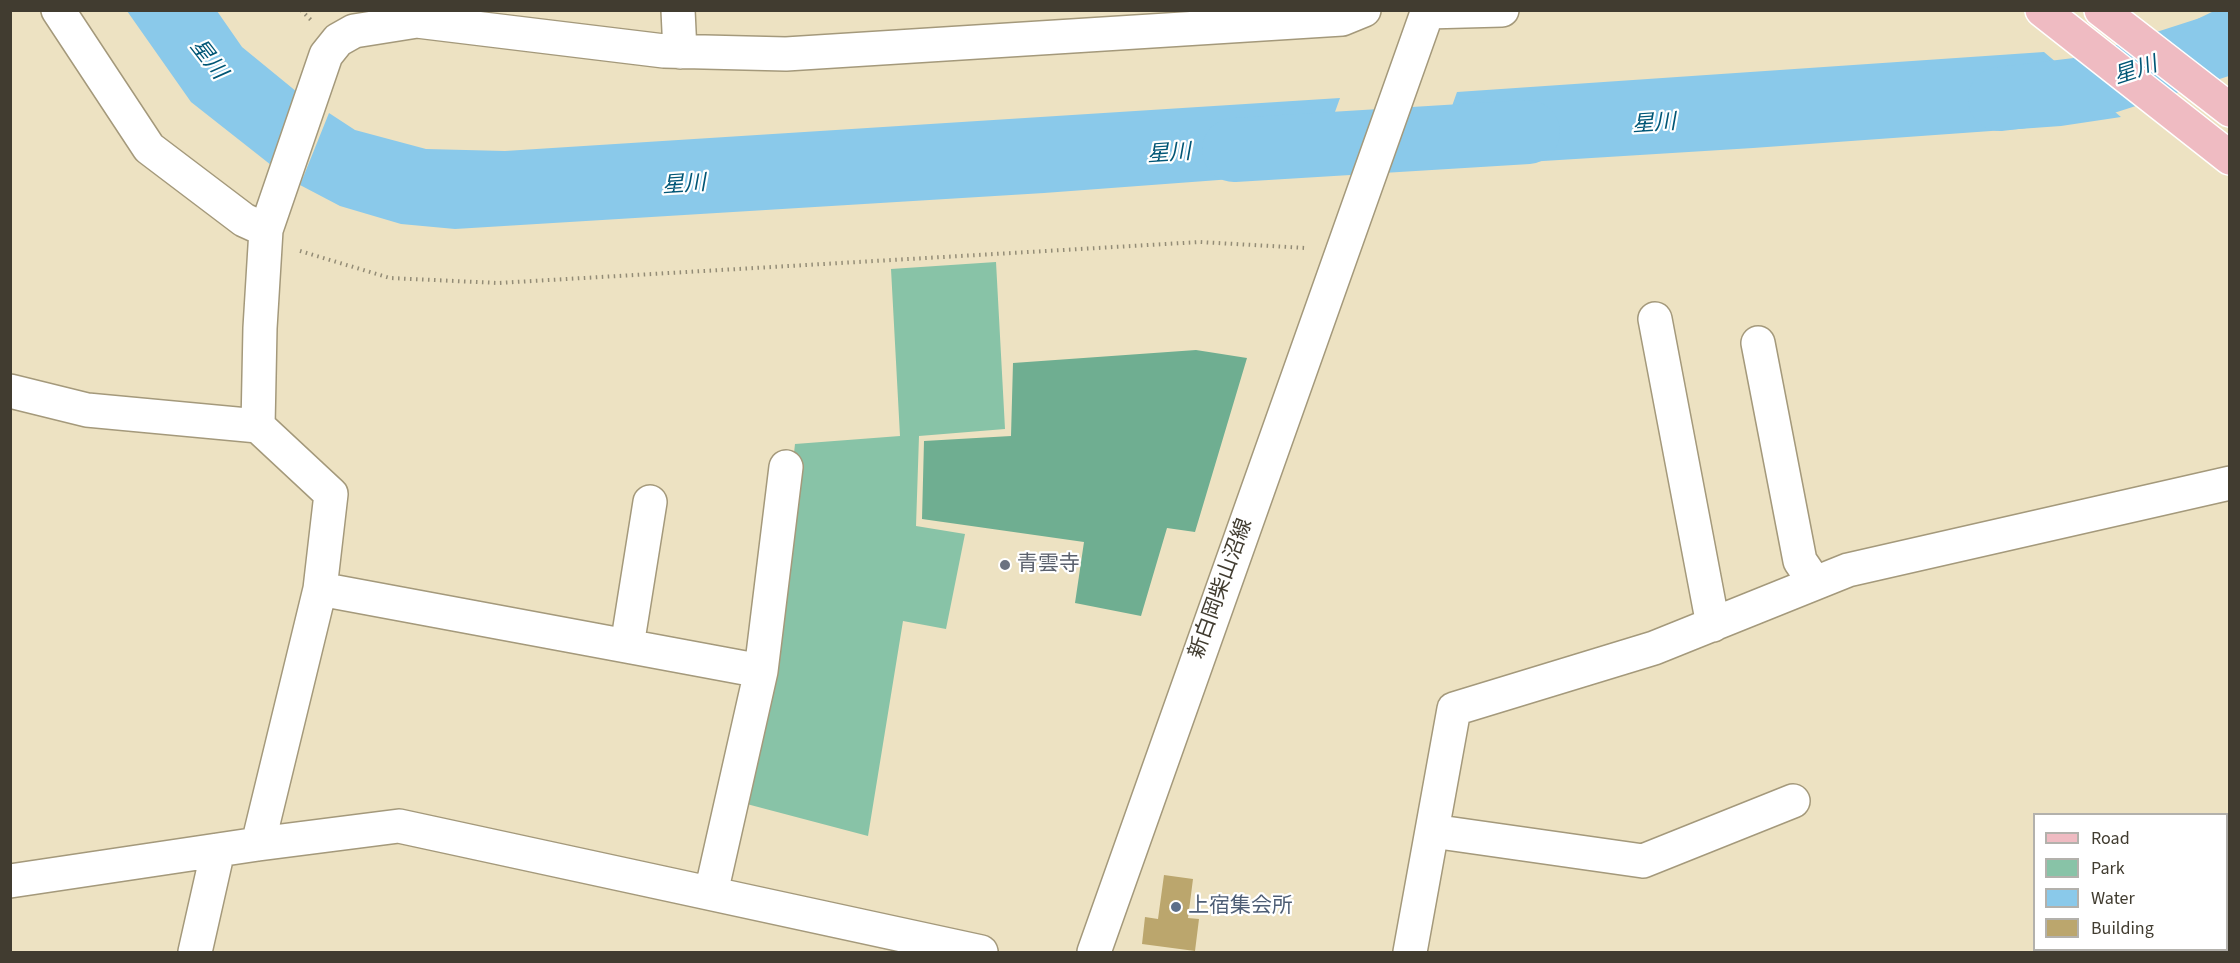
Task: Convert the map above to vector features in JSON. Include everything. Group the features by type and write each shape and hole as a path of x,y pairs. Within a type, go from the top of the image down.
{"main road":[{"path":"2042,10 2221,152"},
{"path":"2101,10 2229,110"}],"street":[{"path":"58,10 149,148 244,220 266,230"},
{"path":"678,10 680,51"},
{"path":"258,426 260,328 266,230 326,55 338,40 354,31 400,17 664,51 786,54 1342,19 1364,10"},
{"path":"1424,20 1502,10"},
{"name":"新白岡柴山沼線","path":"1094,952 1424,20"},
{"path":"1655,319 1713,625"},
{"path":"1758,343 1800,561 1815,583"},
{"path":"10,391 87,410 258,426 331,494 320,589 258,844"},
{"path":"711,893 761,671 786,467"},
{"path":"1410,952 1454,709 1654,648 1848,570 2229,483"},
{"path":"627,646 651,502"},
{"path":"320,589 761,671"},
{"path":"1432,831 1643,861 1793,801"},
{"path":"10,881 258,844 399,826 981,952"},
{"path":"195,952 218,850"}],"path":[{"path":"266,230 294,249 390,278 498,283 1200,242 1309,248"}],"green space":[{"path":"996,262 1005,429 919,436 916,526 965,534 946,629 903,621 868,836 743,803 769,678 795,444 900,436 891,269"},
{"path":"1196,350 1247,358 1195,532 1167,528 1141,616 1075,603 1084,542 922,519 924,441 1011,436 1013,363"}],"water":[{"path":"2216,10 2229,11 2229,58 2185,25"},
{"path":"127,11 217,11 242,47 297,92 271,165 191,102"},
{"path":"2044,52 2121,117 2061,126 1430,168 1457,92"},
{"path":"1340,98 1313,173 1044,193 455,229 401,224 340,206 300,185 329,113 355,130 426,149 505,151"}],"building":[{"path":"1164,875 1193,879 1188,918 1199,919 1195,951 1142,944 1145,917 1158,919"}],"waterway":[{"name":"星川","path":"2000,99 2084,89 2230,42"},
{"name":"星川","path":"1234,150 1528,132"}],"place":[{"name":"青雲寺","path":"1005,565"},
{"name":"上宿集会所","path":"1176,907"}]}
